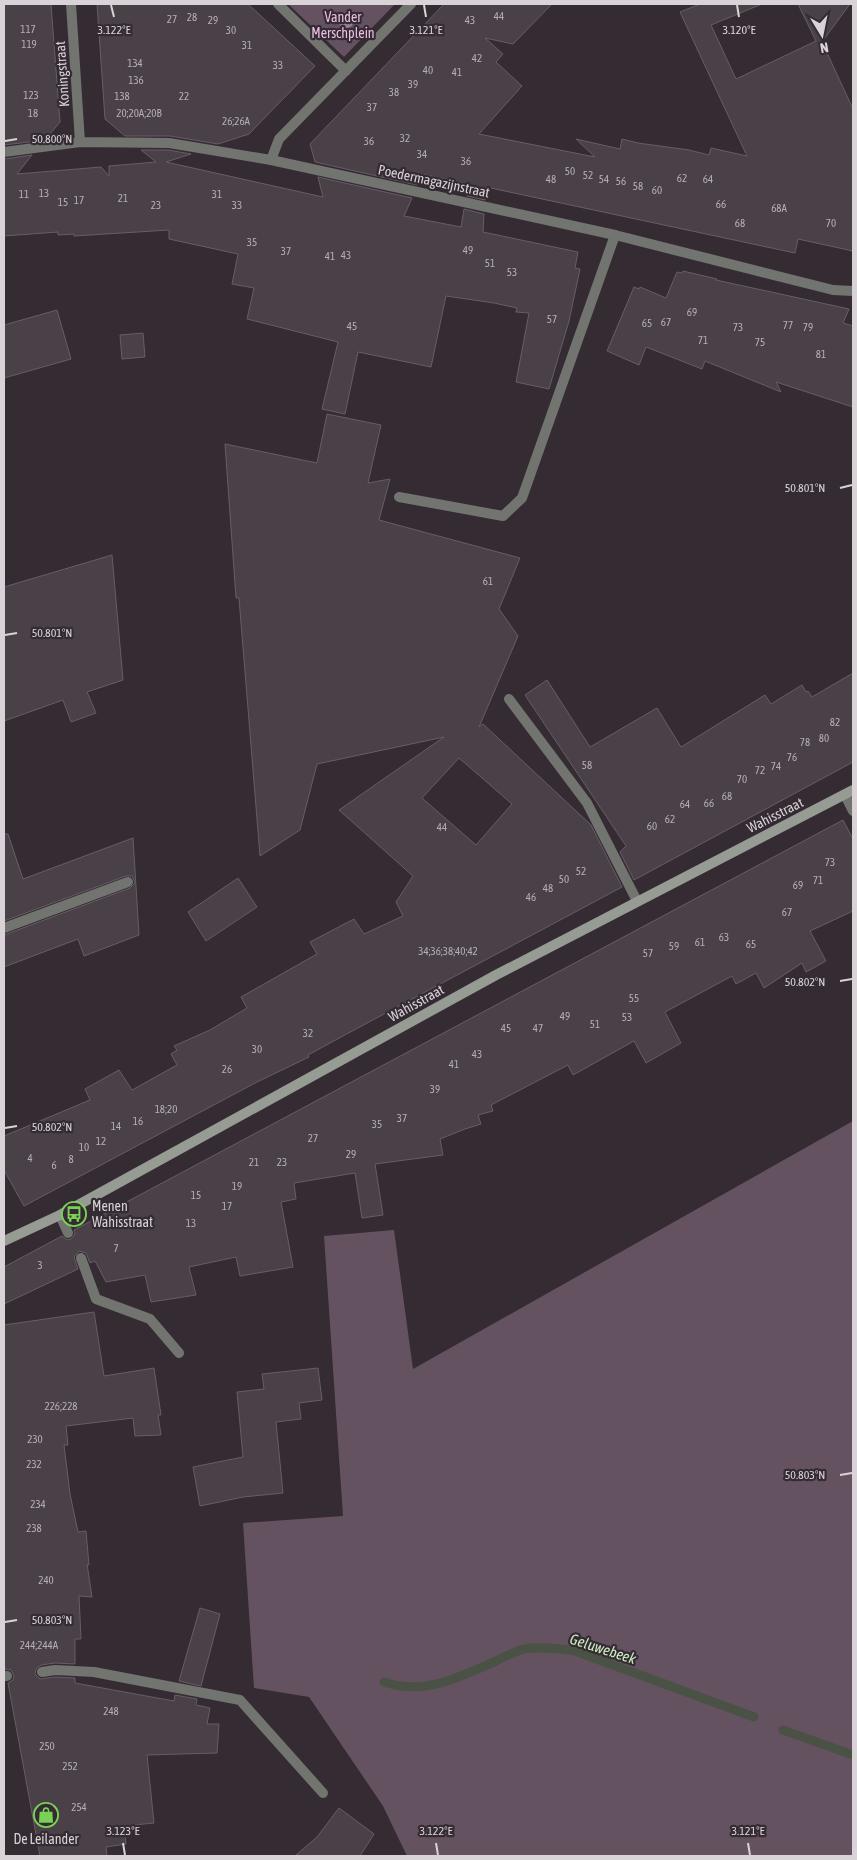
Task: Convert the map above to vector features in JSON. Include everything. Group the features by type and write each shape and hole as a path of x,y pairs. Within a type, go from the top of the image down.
{"street":[{"name":"Koningstraat","path":"71,4 80,142"},
{"path":"278,4 346,70"},
{"path":"271,160 279,139 411,4"},
{"name":"Poedermagazijnstraat","path":"4,152 80,142 169,143 271,160 615,235 833,290 853,290"},
{"path":"399,497 503,516 522,498 615,235"},
{"path":"509,700 587,803 637,901"},
{"name":"Wahisstraat","path":"4,1241 60,1215 496,975 849,792 853,811"},
{"path":"4,928 128,882"},
{"path":"60,1215 68,1233"},
{"path":"81,1258 96,1299 150,1319 179,1353"},
{"path":"42,1672 55,1670 94,1672 240,1700 324,1793"}],"green space":[{"name":"Vander Merschplein","path":"288,4 395,4 344,57"},
{"path":"853,1121 853,1856 407,1856 383,1806 309,1697 254,1688 243,1523 343,1516 324,1236 394,1230 413,1369"}],"building":[{"path":"4,4 51,4 60,122 45,140 4,145"},
{"path":"97,4 248,4 315,66 249,134 218,144 170,136 125,136 105,119"},
{"path":"444,4 552,4 513,44 485,38 503,54 496,62 522,86 479,134 595,157 576,139 620,149 622,139 709,155 711,148 747,156 680,12 700,4 762,4 711,25 736,79 816,41 798,4 850,4 822,42 853,109 853,251 798,239 795,253 486,187 485,200 467,196 470,184 421,174 417,185 315,162 310,144"},
{"path":"141,150 168,150 191,154 166,162 323,197 318,177 412,198 404,216 461,227 464,209 484,214 483,232 578,252 575,268 580,269 569,321 549,389 516,382 529,313 516,312 517,308 494,303 446,296 431,367 358,352 345,414 322,409 338,342 247,319 254,288 232,284 238,254 169,239 169,230 74,236 74,234 58,235 58,232 4,236 4,159 32,155 17,174 101,167 109,176 109,166 156,162"},
{"path":"683,271 849,309 843,323 853,326 853,407 776,382 781,392 705,361 702,369 646,347 639,365 607,351 634,287 639,289 640,287 666,298 677,272 682,273"},
{"path":"57,310 71,359 4,378 4,325"},
{"path":"143,333 145,357 122,359 120,335"},
{"path":"327,414 381,425 368,483 390,479 379,520 520,558 499,609 518,636 479,727 483,724 591,825 622,887 341,1037 308,1055 309,1057 257,1082 24,1206 4,1170 4,1136 90,1100 85,1089 119,1070 132,1090 177,1065 171,1054 177,1050 174,1046 210,1030 247,1008 241,997 317,954 310,942 354,919 364,934 403,916 396,902 413,876 339,810 444,737 317,764 300,830 260,856 239,598 236,598 225,444 317,463","holes":["459,758 512,804 476,845 422,798"]},
{"path":"112,555 123,680 87,692 96,713 71,722 63,700 4,721 4,587"},
{"path":"853,673 853,762 634,880 620,852 626,846 525,695 547,680 590,747 657,708 681,747 765,695 771,704 802,685 812,697"},
{"path":"843,820 853,839 853,911 810,931 826,961 806,972 802,963 764,988 756,973 736,984 732,976 665,1012 681,1043 646,1063 634,1041 573,1075 568,1065 491,1105 493,1111 478,1115 481,1124 440,1139 443,1155 375,1164 383,1215 362,1218 355,1173 294,1183 296,1199 281,1202 293,1267 240,1276 236,1257 189,1267 196,1295 151,1302 145,1275 106,1282 95,1261 90,1263 86,1253 79,1251 74,1257 78,1269 4,1304 4,1267 62,1236 67,1240 71,1239 75,1234 74,1230"},
{"path":"4,834 8,834 23,879 133,838 139,935 84,956 78,939 4,967 4,935 130,888 135,883 132,876 126,876 4,921"},
{"path":"238,878 257,907 206,941 188,912"},
{"path":"94,1312 104,1376 154,1368 161,1415 158,1415 161,1435 135,1436 133,1418 66,1426 68,1445 64,1445 70,1494 78,1532 86,1531 89,1565 87,1564 92,1597 79,1596 81,1639 75,1639 75,1664 55,1663 41,1665 36,1669 35,1674 40,1679 55,1677 75,1678 75,1683 174,1701 175,1695 197,1699 196,1705 210,1708 207,1724 219,1724 217,1753 147,1755 154,1823 124,1826 126,1844 106,1847 107,1856 40,1856 8,1683 13,1680 14,1676 11,1670 5,1669 4,1660 4,1325"},
{"path":"318,1368 322,1400 299,1403 301,1419 276,1422 283,1493 243,1497 200,1506 193,1467 243,1457 237,1392 264,1389 262,1374"},
{"path":"200,1608 220,1614 201,1686 179,1681"},
{"path":"339,1808 374,1834 360,1856 295,1856 317,1837"}],"waterway":[{"name":"Geluwebeek","path":"384,1682 399,1686 427,1686 469,1673 521,1650 530,1648 556,1649 575,1651 754,1717"},
{"name":"Geluwebeek","path":"783,1730 853,1755"}],"place":[{"name":"Menen Wahisstraat","path":"74,1214"},
{"name":"De Leilander","path":"46,1815"}]}
